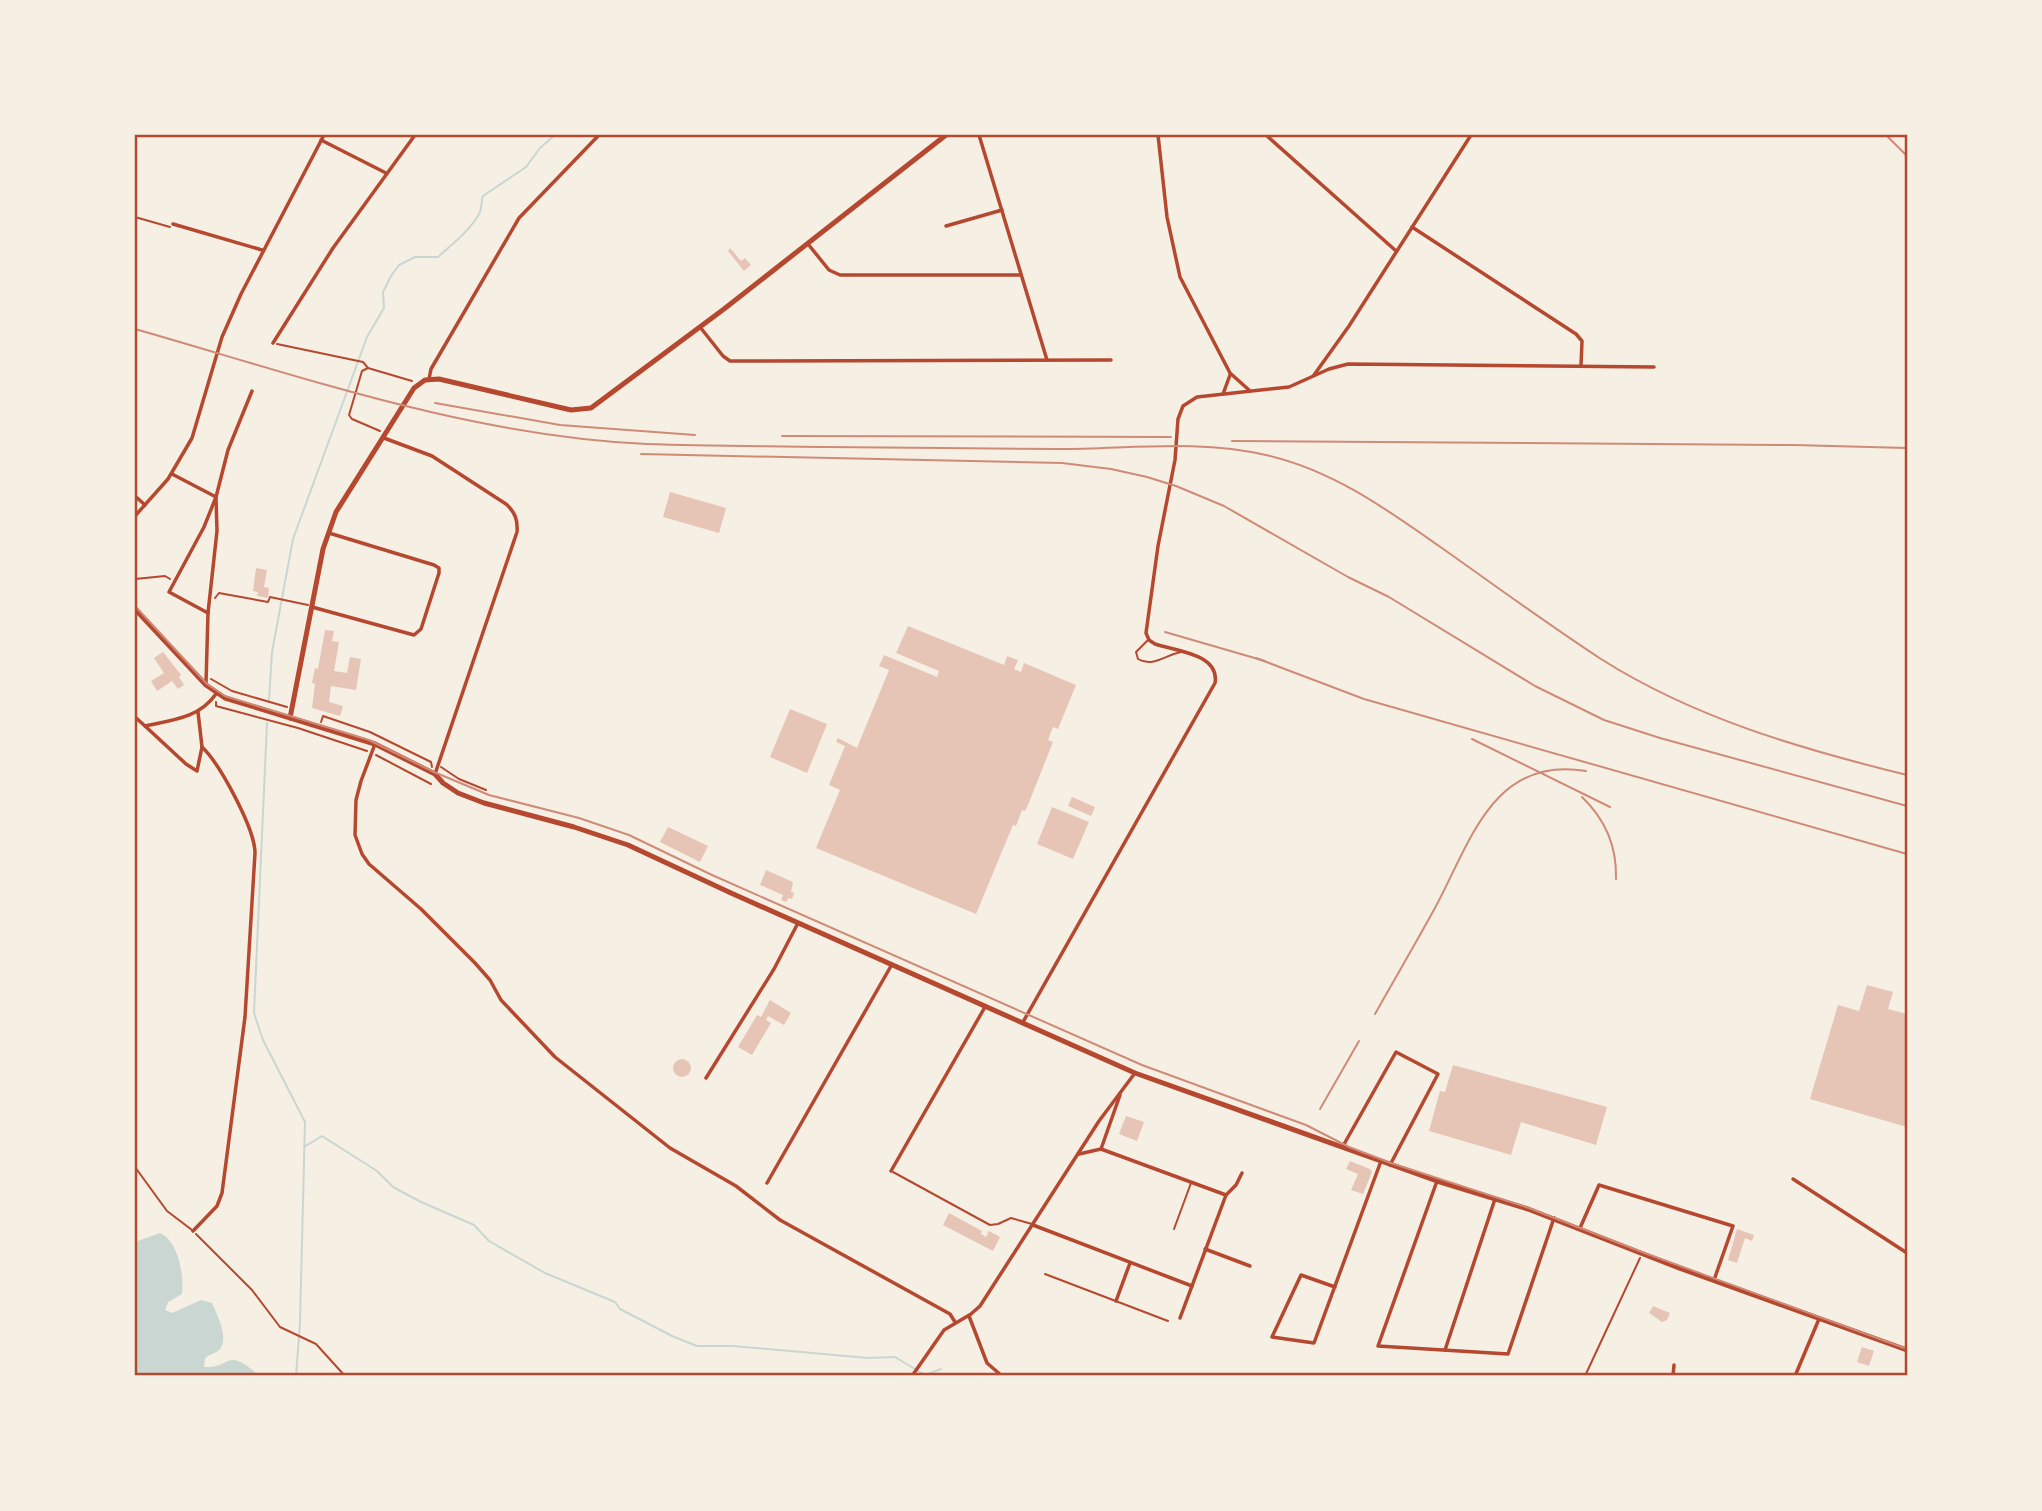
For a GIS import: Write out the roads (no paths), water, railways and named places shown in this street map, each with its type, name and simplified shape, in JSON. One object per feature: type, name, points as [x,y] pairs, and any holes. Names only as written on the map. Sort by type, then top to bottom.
[{"type":"main road","points":[[290,718],[327,533],[335,512],[409,393],[419,383],[429,379],[450,381],[571,411],[585,410],[602,401],[700,327],[946,135]]},
{"type":"main road","points":[[135,609],[216,694],[375,744],[435,774],[452,790],[475,800],[628,845],[1135,1073],[1390,1165],[1554,1218],[1642,1254],[1907,1350]]},
{"type":"street","points":[[273,343],[301,295],[415,135]]},
{"type":"street","points":[[429,379],[430,369],[519,218],[599,135]]},
{"type":"street","points":[[979,135],[1048,360]]},
{"type":"street","points":[[1158,135],[1167,218],[1180,277],[1230,373],[1251,391]]},
{"type":"street","points":[[1266,135],[1395,250]]},
{"type":"street","points":[[1310,379],[1324,363],[1471,135]]},
{"type":"street","points":[[135,516],[172,474],[194,433],[222,337],[262,250],[323,137],[386,173]]},
{"type":"street","points":[[946,226],[1002,210]]},
{"type":"street","points":[[173,224],[262,250]]},
{"type":"street","points":[[1412,227],[1576,334],[1582,341],[1581,365]]},
{"type":"street","points":[[808,244],[828,270],[837,275],[1021,275]]},
{"type":"street","points":[[700,327],[729,360],[1111,360]]},
{"type":"street","points":[[1023,1022],[1214,687],[1216,676],[1209,663],[1155,644],[1149,640],[1146,627],[1176,453],[1179,415],[1187,402],[1198,397],[1285,388],[1334,367],[1349,364],[1654,367]]},
{"type":"street","points":[[1222,394],[1230,373]]},
{"type":"street","points":[[208,613],[169,592],[204,527],[216,497],[228,450],[252,391]]},
{"type":"street","points":[[383,435],[446,464],[506,504],[513,511],[517,522],[517,532],[435,774]]},
{"type":"street","points":[[172,474],[216,497]]},
{"type":"street","points":[[135,496],[145,505]]},
{"type":"street","points":[[206,685],[208,613],[217,531],[216,497]]},
{"type":"street","points":[[312,607],[415,635],[421,629],[440,573],[435,565],[327,533]]},
{"type":"street","points":[[145,726],[198,712],[216,694]]},
{"type":"street","points":[[135,717],[197,771],[202,747],[198,712]]},
{"type":"street","points":[[375,744],[356,800],[355,835],[362,854],[369,864],[421,909],[475,963],[490,980],[501,1000],[555,1057],[670,1148],[736,1186],[780,1220],[950,1314],[955,1322]]},
{"type":"street","points":[[193,1231],[215,1209],[222,1193],[245,1017],[255,853],[250,831],[221,771],[202,747]]},
{"type":"street","points":[[706,1078],[774,969],[798,923]]},
{"type":"street","points":[[767,1183],[892,964]]},
{"type":"street","points":[[891,1171],[985,1005]]},
{"type":"street","points":[[1343,1146],[1396,1052],[1438,1074],[1390,1165]]},
{"type":"street","points":[[912,1376],[938,1337],[980,1306],[1113,1101],[1135,1073]]},
{"type":"street","points":[[1101,1149],[1121,1093]]},
{"type":"street","points":[[1078,1154],[1101,1149],[1226,1195]]},
{"type":"street","points":[[1335,1287],[1301,1275],[1272,1336],[1314,1343],[1335,1287],[1381,1161]]},
{"type":"street","points":[[1180,1318],[1226,1195],[1242,1174]]},
{"type":"street","points":[[1793,1179],[1907,1253]]},
{"type":"street","points":[[1437,1181],[1378,1346],[1508,1354],[1554,1218]]},
{"type":"street","points":[[1580,1228],[1599,1185],[1733,1226],[1714,1280]]},
{"type":"street","points":[[1445,1350],[1495,1198]]},
{"type":"street","points":[[1033,1224],[1192,1286]]},
{"type":"street","points":[[1205,1250],[1250,1266]]},
{"type":"street","points":[[1116,1301],[1130,1264]]},
{"type":"street","points":[[969,1316],[987,1363],[1002,1376]]},
{"type":"street","points":[[1795,1376],[1819,1319]]},
{"type":"street","points":[[1673,1376],[1674,1365]]},
{"type":"lane","points":[[1149,640],[1136,651],[1142,662],[1151,663],[1181,652]]},
{"type":"lane","points":[[135,1167],[167,1211],[193,1231]]},
{"type":"lane","points":[[891,1171],[990,1225],[1011,1218],[1033,1224]]},
{"type":"lane","points":[[1174,1229],[1191,1182]]},
{"type":"lane","points":[[1045,1274],[1168,1321]]},
{"type":"waterway","points":[[269,700],[272,652],[293,539],[367,337],[384,308],[383,292],[391,276],[399,265],[415,257],[438,257],[472,225],[480,212],[483,196],[526,167],[540,148],[555,135]]},
{"type":"waterway","points":[[267,723],[254,1013],[263,1040],[305,1122],[300,1323],[296,1376]]},
{"type":"waterway","points":[[304,1147],[322,1136],[377,1171],[393,1187],[474,1225],[489,1241],[545,1273],[615,1302],[620,1309],[697,1346],[733,1346],[868,1358],[895,1357],[925,1375],[941,1369]]},
{"type":"tram line","points":[[135,606],[207,684],[225,696],[369,740],[489,795],[579,818],[629,835],[712,875],[1142,1065],[1306,1125],[1349,1147],[1391,1163],[1529,1208],[1907,1349]]},
{"type":"railway","points":[[1886,135],[1907,156]]},
{"type":"railway","points":[[135,329],[388,402],[452,417],[581,439],[647,444],[825,447],[1060,449],[1189,446],[1266,455],[1313,470],[1357,492],[1601,659],[1673,698],[1711,715],[1788,742],[1907,775]]},
{"type":"railway","points":[[435,403],[560,425],[695,435]]},
{"type":"railway","points":[[782,436],[1171,437]]},
{"type":"railway","points":[[1232,441],[1907,448]]},
{"type":"railway","points":[[641,454],[1062,463],[1147,477],[1224,506],[1348,577],[1389,597],[1535,686],[1604,720],[1907,806]]},
{"type":"railway","points":[[1165,632],[1265,661]]},
{"type":"railway","points":[[1256,658],[1364,699],[1907,854]]},
{"type":"railway","points":[[1472,739],[1610,807]]},
{"type":"railway","points":[[1375,1014],[1436,906],[1474,831],[1489,809],[1507,790],[1528,776],[1554,770],[1586,771]]},
{"type":"railway","points":[[1582,797],[1608,834],[1616,867],[1616,879]]},
{"type":"railway","points":[[1320,1109],[1359,1041]]}]
